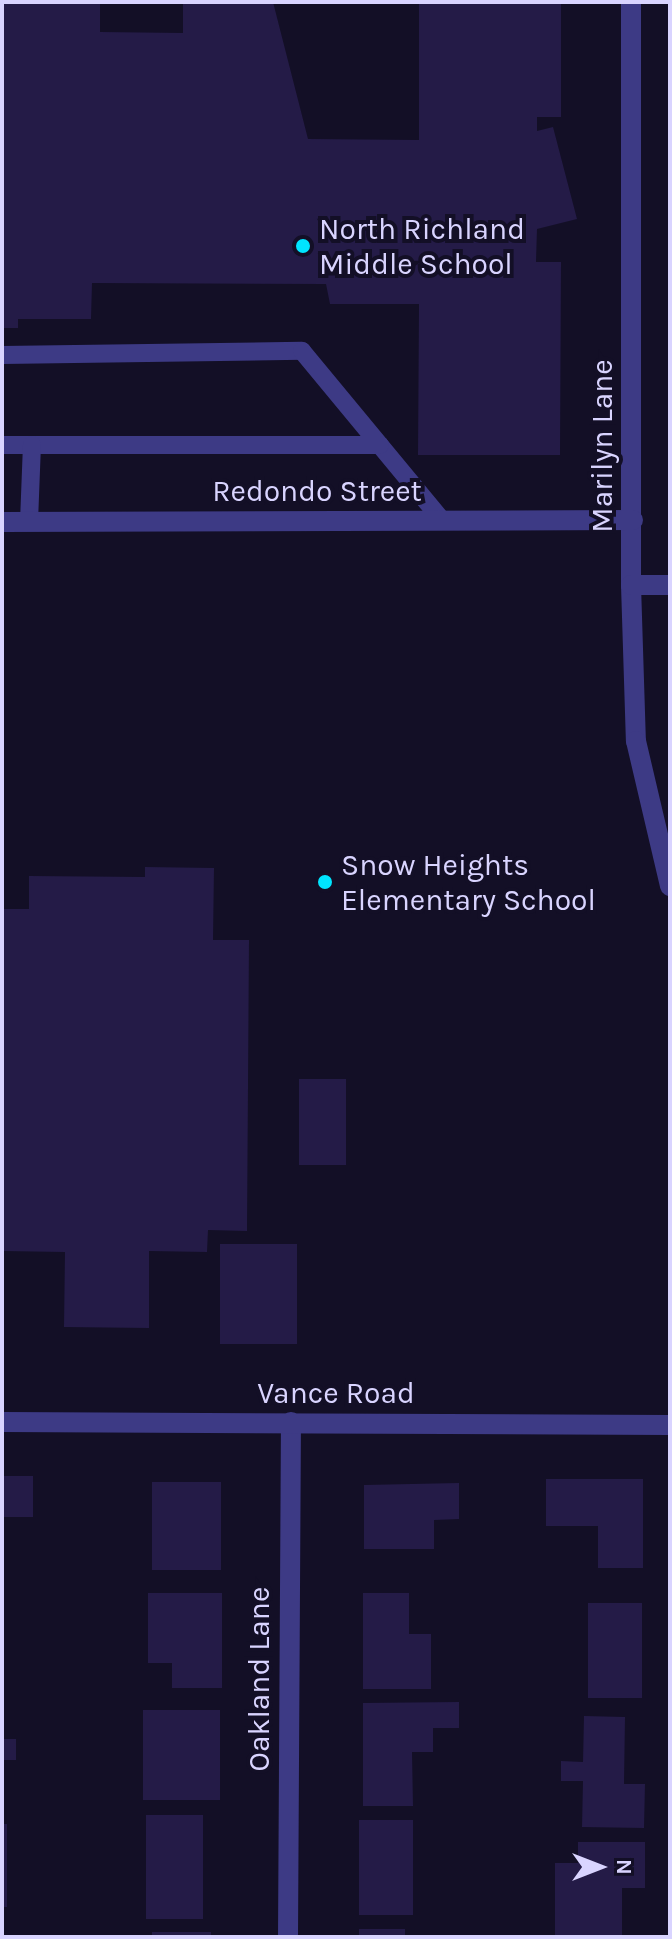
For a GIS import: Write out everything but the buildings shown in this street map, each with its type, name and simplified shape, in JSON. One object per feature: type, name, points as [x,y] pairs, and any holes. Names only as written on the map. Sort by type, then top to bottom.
[{"type":"street","name":"Marilyn Lane","points":[[631,2],[631,585],[636,741],[670,886]]},
{"type":"street","name":"Redondo Street","points":[[2,522],[633,520]]},
{"type":"street","points":[[631,585],[670,585]]},
{"type":"street","name":"Vance Road","points":[[2,1422],[670,1425]]},
{"type":"street","name":"Oakland Lane","points":[[288,1937],[291,1422]]},
{"type":"lane","points":[[2,355],[302,351],[442,520]]},
{"type":"lane","points":[[2,445],[380,445]]},
{"type":"lane","points":[[29,522],[32,445]]},
{"type":"place","name":"North Richland Middle School","points":[[303,246]]},
{"type":"place","name":"Snow Heights Elementary School","points":[[325,882]]}]
